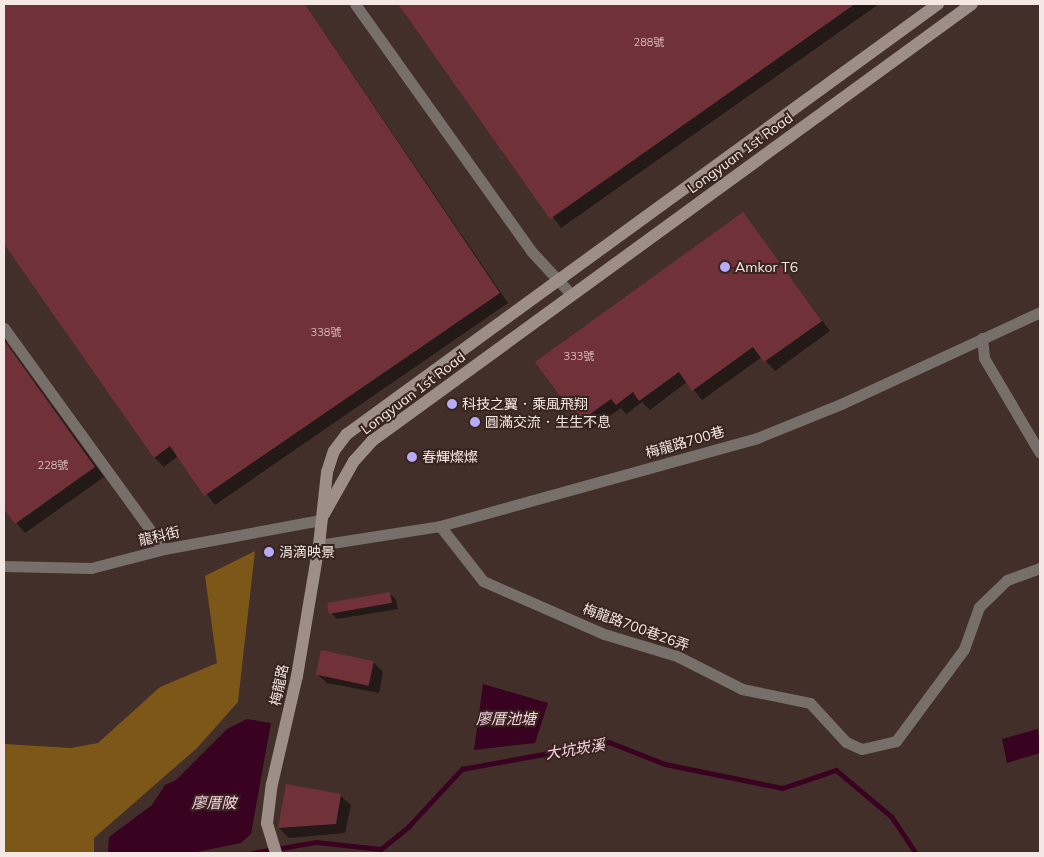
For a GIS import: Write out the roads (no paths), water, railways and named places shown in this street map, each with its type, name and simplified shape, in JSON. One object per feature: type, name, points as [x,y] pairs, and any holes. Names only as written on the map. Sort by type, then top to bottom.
[{"type":"street","points":[[355,4],[531,251],[559,278],[571,294]]},
{"type":"street","name":"Longyuan 1st Road","points":[[320,520],[327,472],[334,451],[347,434],[938,4]]},
{"type":"street","name":"Longyuan 1st Road","points":[[320,520],[354,461],[372,441],[966,5]]},
{"type":"street","name":"梅龍路700巷","points":[[319,545],[440,526],[757,438],[841,404],[1040,312]]},
{"type":"street","points":[[4,328],[164,549]]},
{"type":"street","points":[[982,338],[984,358],[1040,452]]},
{"type":"street","name":"梅龍路","points":[[274,849],[267,823],[272,784],[297,676],[319,545],[320,520]]},
{"type":"street","name":"龍科街","points":[[4,566],[91,568],[164,549],[320,520]]},
{"type":"street","name":"梅龍路700巷26弄","points":[[440,526],[483,581],[604,634],[677,656],[742,689],[810,703],[846,742],[862,749],[896,741],[964,649],[979,607],[1007,580],[1040,568]]},
{"type":"water","name":"廖厝池塘","points":[[483,684],[548,703],[535,743],[474,750]]},
{"type":"water","name":"廖厝陂","points":[[247,719],[271,723],[251,834],[241,843],[192,853],[108,853],[109,837],[152,805],[165,785],[176,780],[227,729]]},
{"type":"water","points":[[1038,729],[1040,753],[1007,763],[1002,739]]},
{"type":"waterway","name":"大坑崁溪","points":[[253,853],[316,842],[381,849],[409,826],[462,769],[609,742],[665,764],[783,788],[836,770],[892,817],[916,853]]},
{"type":"place","name":"Amkor T6","points":[[725,267]]},
{"type":"place","name":"科技之翼．乘風飛翔","points":[[452,404]]},
{"type":"place","name":"圓滿交流．生生不息","points":[[475,422]]},
{"type":"place","name":"春輝燦燦","points":[[412,457]]},
{"type":"place","name":"涓滴映景","points":[[269,552]]}]
